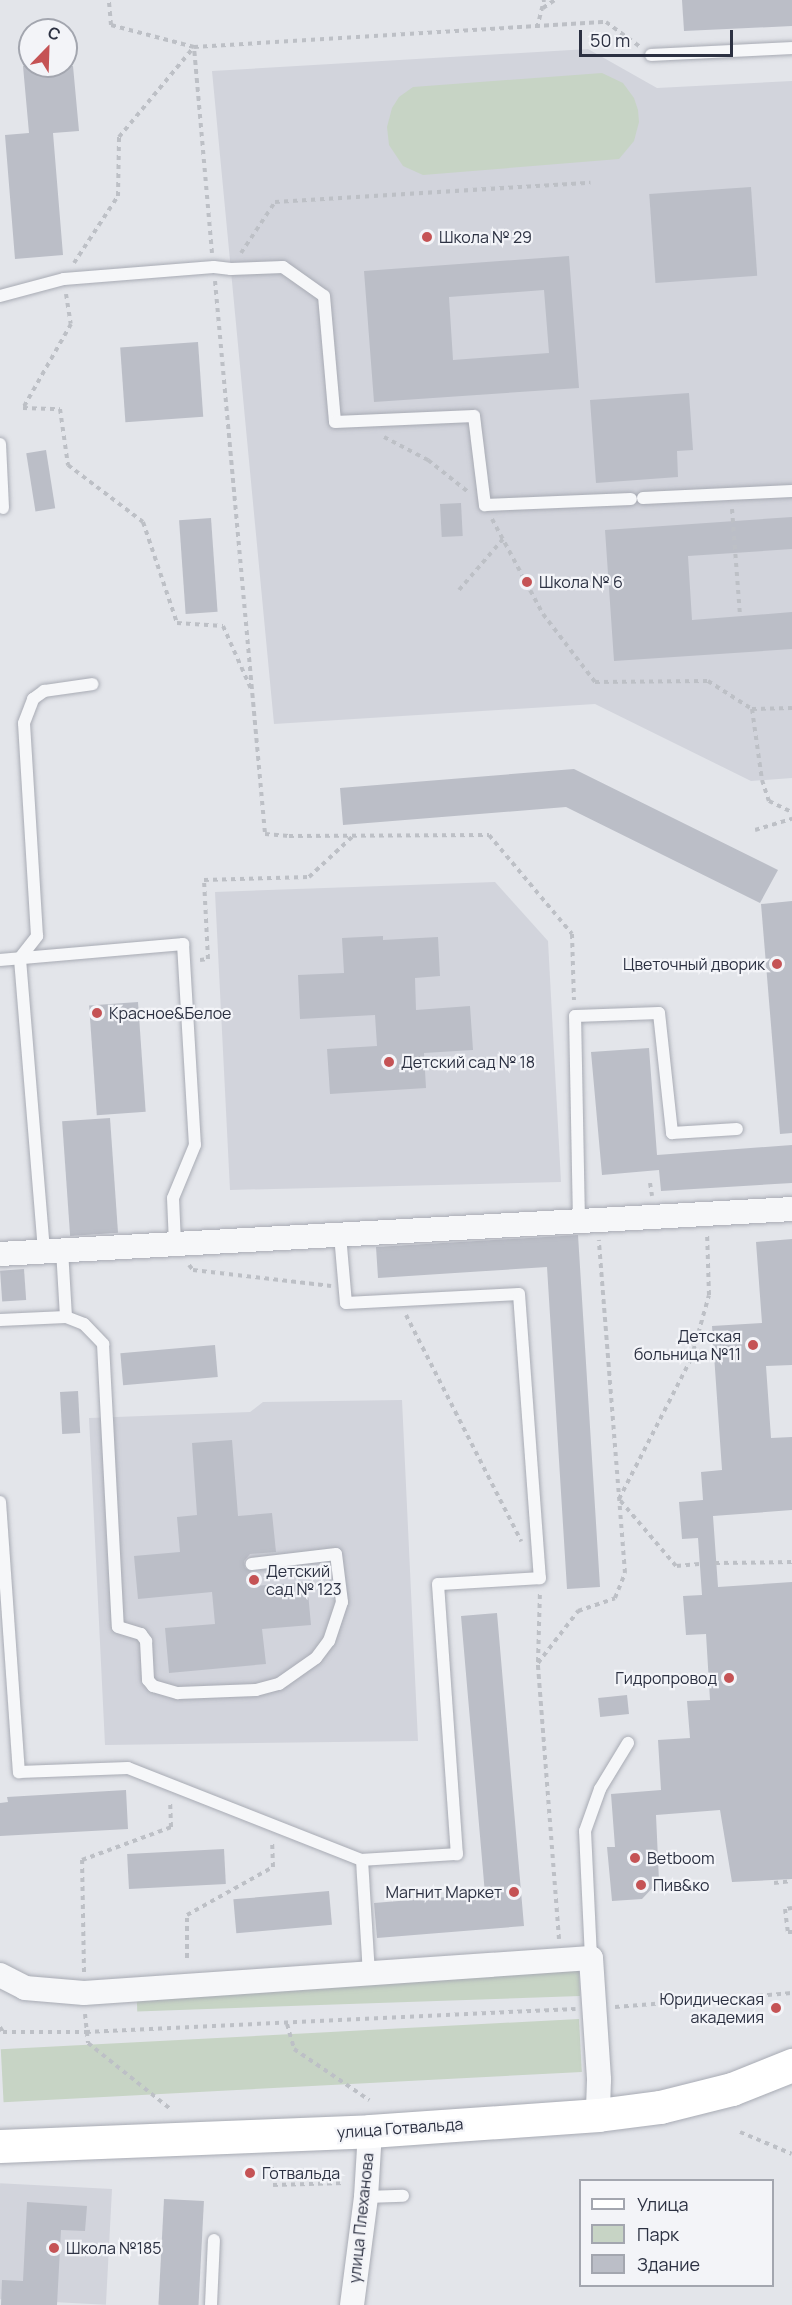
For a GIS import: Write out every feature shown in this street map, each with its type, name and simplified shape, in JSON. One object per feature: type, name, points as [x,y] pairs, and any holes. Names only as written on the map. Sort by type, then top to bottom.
[{"type":"main road","name":"улица Готвальда","points":[[0,2146],[369,2115],[598,2115],[660,2107],[722,2091],[792,2065]]},
{"type":"street","points":[[0,1254],[792,1209]]},
{"type":"street","points":[[0,1975],[25,1988],[84,1993],[591,1958],[598,2115]]},
{"type":"street","name":"улица Плеханова","points":[[352,2305],[367,2190],[369,2115]]},
{"type":"lane","points":[[651,55],[792,48]]},
{"type":"lane","points":[[0,296],[63,279],[214,267],[231,269],[283,267],[324,296],[335,422],[474,416],[484,505],[792,491]]},
{"type":"lane","points":[[0,444],[3,508]]},
{"type":"lane","points":[[66,1317],[53,1251],[20,958],[37,936],[24,723],[33,699],[44,691],[93,684]]},
{"type":"lane","points":[[0,960],[183,944],[195,1145],[173,1198],[175,1244]]},
{"type":"lane","points":[[588,1221],[575,1016],[659,1013],[672,1133],[737,1129]]},
{"type":"lane","points":[[0,1502],[19,1772],[128,1768],[362,1860],[457,1854],[438,1584],[540,1578],[519,1294],[346,1303],[340,1235]]},
{"type":"lane","points":[[0,1320],[66,1317],[84,1324],[103,1344],[118,1627],[141,1634],[146,1641],[148,1680],[153,1686],[178,1693],[256,1690],[279,1683],[316,1658],[329,1641],[342,1602],[336,1554],[252,1564]]},
{"type":"lane","points":[[591,1958],[585,1831],[600,1789],[628,1743]]},
{"type":"lane","points":[[362,1860],[369,1974]]},
{"type":"lane","points":[[367,2190],[403,2196]]},
{"type":"lane","points":[[211,2305],[213,2240]]},
{"type":"path","points":[[109,0],[111,25],[194,47],[119,137],[118,196],[63,279],[70,324],[23,408],[60,410],[68,465],[143,522],[177,623],[223,626],[252,692]]},
{"type":"path","points":[[537,28],[544,0]]},
{"type":"path","points":[[542,9],[555,0]]},
{"type":"path","points":[[231,269],[275,202],[590,183]]},
{"type":"path","points":[[354,421],[428,460],[484,505],[543,614],[595,682],[708,681],[752,709],[792,708]]},
{"type":"path","points":[[731,494],[740,616]]},
{"type":"path","points":[[459,590],[503,539]]},
{"type":"path","points":[[752,709],[762,780],[769,801],[792,812]]},
{"type":"path","points":[[755,830],[792,819]]},
{"type":"path","points":[[184,960],[208,959],[204,880],[309,877],[352,836]]},
{"type":"path","points":[[619,1499],[691,1359],[709,1294],[706,1215]]},
{"type":"path","points":[[538,1663],[578,1611],[615,1598],[625,1574],[619,1499],[588,1221]]},
{"type":"path","points":[[175,1244],[193,1270],[345,1287]]},
{"type":"path","points":[[399,1300],[540,1578],[538,1663],[559,1940],[547,1940]]},
{"type":"path","points":[[619,1499],[676,1566],[699,1564]]},
{"type":"path","points":[[715,1563],[792,1562]]},
{"type":"path","points":[[84,1973],[82,1860],[171,1827],[170,1785]]},
{"type":"path","points":[[187,1958],[188,1915],[273,1868],[272,1825]]},
{"type":"path","points":[[774,1883],[792,1881]]},
{"type":"path","points":[[792,1908],[785,1909],[788,1932],[792,1932]]},
{"type":"path","points":[[0,2027],[3,2032],[86,2032],[287,2024],[594,2008],[792,1993]]},
{"type":"path","points":[[85,2010],[87,2043],[169,2108]]},
{"type":"path","points":[[287,2024],[294,2049],[369,2115]]},
{"type":"path","points":[[740,2132],[792,2154]]},
{"type":"path","points":[[272,2167],[273,2185],[367,2190]]},
{"type":"shaded area","points":[[588,49],[657,88],[792,81],[792,778],[751,781],[595,704],[274,724],[212,71]]},
{"type":"shaded area","name":"Детский сад № 18","points":[[495,882],[548,941],[561,1182],[230,1190],[215,892]]},
{"type":"shaded area","name":"Детский сад № 123","points":[[402,1400],[418,1741],[105,1745],[89,1418],[250,1412],[263,1402]]},
{"type":"shaded area","name":"Школа №185","points":[[0,2183],[112,2189],[106,2305],[0,2299]]},
{"type":"green space","points":[[602,73],[623,83],[634,98],[638,110],[639,122],[634,141],[619,159],[423,175],[403,166],[389,145],[387,127],[392,108],[399,97],[413,87]]},
{"type":"green space","points":[[579,1968],[580,1996],[137,2011],[136,1983]]},
{"type":"green space","points":[[579,2019],[582,2072],[4,2102],[1,2049]]},
{"type":"building","points":[[682,0],[792,0],[792,26],[684,31]]},
{"type":"building","points":[[24,78],[74,78],[79,131],[53,133],[63,255],[15,259],[5,135],[29,133]]},
{"type":"building","points":[[751,187],[757,276],[655,283],[649,194]]},
{"type":"building","points":[[569,256],[579,388],[374,402],[364,271]],"holes":[[[544,290],[549,353],[453,360],[449,297]]]},
{"type":"building","points":[[198,342],[203,417],[125,422],[120,347]]},
{"type":"building","points":[[689,393],[693,450],[677,451],[678,477],[596,483],[590,400]]},
{"type":"building","points":[[46,450],[55,508],[35,511],[26,453]]},
{"type":"building","points":[[461,503],[463,536],[442,537],[440,504]]},
{"type":"building","points":[[792,517],[792,549],[688,556],[692,620],[792,612],[792,649],[614,661],[605,530]]},
{"type":"building","points":[[211,518],[218,612],[186,614],[179,520]]},
{"type":"building","points":[[574,769],[778,870],[760,903],[566,807],[343,825],[340,788]]},
{"type":"building","points":[[792,901],[792,1133],[780,1134],[761,904]]},
{"type":"building","points":[[383,936],[383,940],[438,937],[440,976],[415,978],[416,1010],[470,1006],[473,1050],[424,1053],[426,1088],[330,1094],[327,1049],[377,1046],[375,1015],[300,1019],[298,975],[344,973],[342,938]]},
{"type":"building","points":[[138,1002],[146,1112],[97,1115],[89,1005]]},
{"type":"building","points":[[649,1048],[657,1155],[792,1145],[792,1183],[661,1191],[659,1170],[602,1175],[591,1052]]},
{"type":"building","points":[[110,1118],[118,1233],[70,1236],[62,1121]]},
{"type":"building","points":[[578,1235],[600,1587],[567,1589],[547,1267],[378,1278],[376,1247]]},
{"type":"building","points":[[792,1239],[792,1365],[766,1366],[771,1438],[792,1437],[792,1510],[713,1516],[718,1587],[792,1582],[792,1879],[732,1882],[720,1810],[656,1815],[659,1881],[642,1899],[612,1901],[607,1847],[615,1847],[611,1794],[661,1790],[658,1740],[690,1738],[687,1701],[710,1700],[706,1634],[686,1635],[683,1596],[702,1595],[698,1538],[682,1539],[679,1502],[703,1500],[701,1472],[722,1470],[712,1326],[762,1323],[756,1242]]},
{"type":"building","points":[[24,1269],[26,1300],[2,1302],[0,1271]]},
{"type":"building","points":[[215,1345],[218,1377],[123,1385],[120,1353]]},
{"type":"building","points":[[78,1391],[80,1433],[62,1434],[60,1392]]},
{"type":"building","points":[[232,1440],[238,1516],[272,1513],[276,1552],[250,1554],[244,1561],[245,1568],[252,1572],[253,1586],[307,1582],[311,1625],[262,1629],[266,1664],[169,1673],[165,1628],[215,1624],[212,1592],[138,1599],[134,1556],[180,1552],[177,1517],[197,1515],[192,1443]]},
{"type":"building","points":[[497,1613],[524,1926],[377,1938],[374,1903],[485,1894],[461,1616]]},
{"type":"building","points":[[627,1695],[629,1714],[600,1717],[598,1698]]},
{"type":"building","points":[[126,1790],[128,1829],[0,1836],[0,1803],[8,1802],[7,1797]]},
{"type":"building","points":[[224,1849],[226,1884],[129,1889],[127,1854]]},
{"type":"building","points":[[329,1891],[332,1925],[236,1933],[233,1899]]},
{"type":"building","points":[[164,2199],[204,2201],[198,2305],[158,2305]]},
{"type":"building","points":[[27,2202],[87,2206],[85,2231],[61,2230],[57,2305],[1,2305],[2,2280],[23,2281]]},
{"type":"place","name":"Школа № 29","points":[[427,237]]},
{"type":"place","name":"Школа № 6","points":[[527,582]]},
{"type":"place","name":"Цветочный дворик","points":[[777,964]]},
{"type":"place","name":"Красное&Белое","points":[[97,1013]]},
{"type":"place","name":"Детский сад № 18","points":[[389,1062]]},
{"type":"place","name":"Детская больница №11","points":[[753,1345]]},
{"type":"place","name":"Детский сад № 123","points":[[254,1580]]},
{"type":"place","name":"Гидропровод","points":[[729,1678]]},
{"type":"place","name":"Betboom","points":[[635,1858]]},
{"type":"place","name":"Пив&ко","points":[[641,1885]]},
{"type":"place","name":"Магнит Маркет","points":[[514,1892]]},
{"type":"place","name":"Юридическая академия","points":[[776,2008]]},
{"type":"place","name":"Готвальда","points":[[250,2173]]},
{"type":"place","name":"Школа №185","points":[[54,2248]]}]
